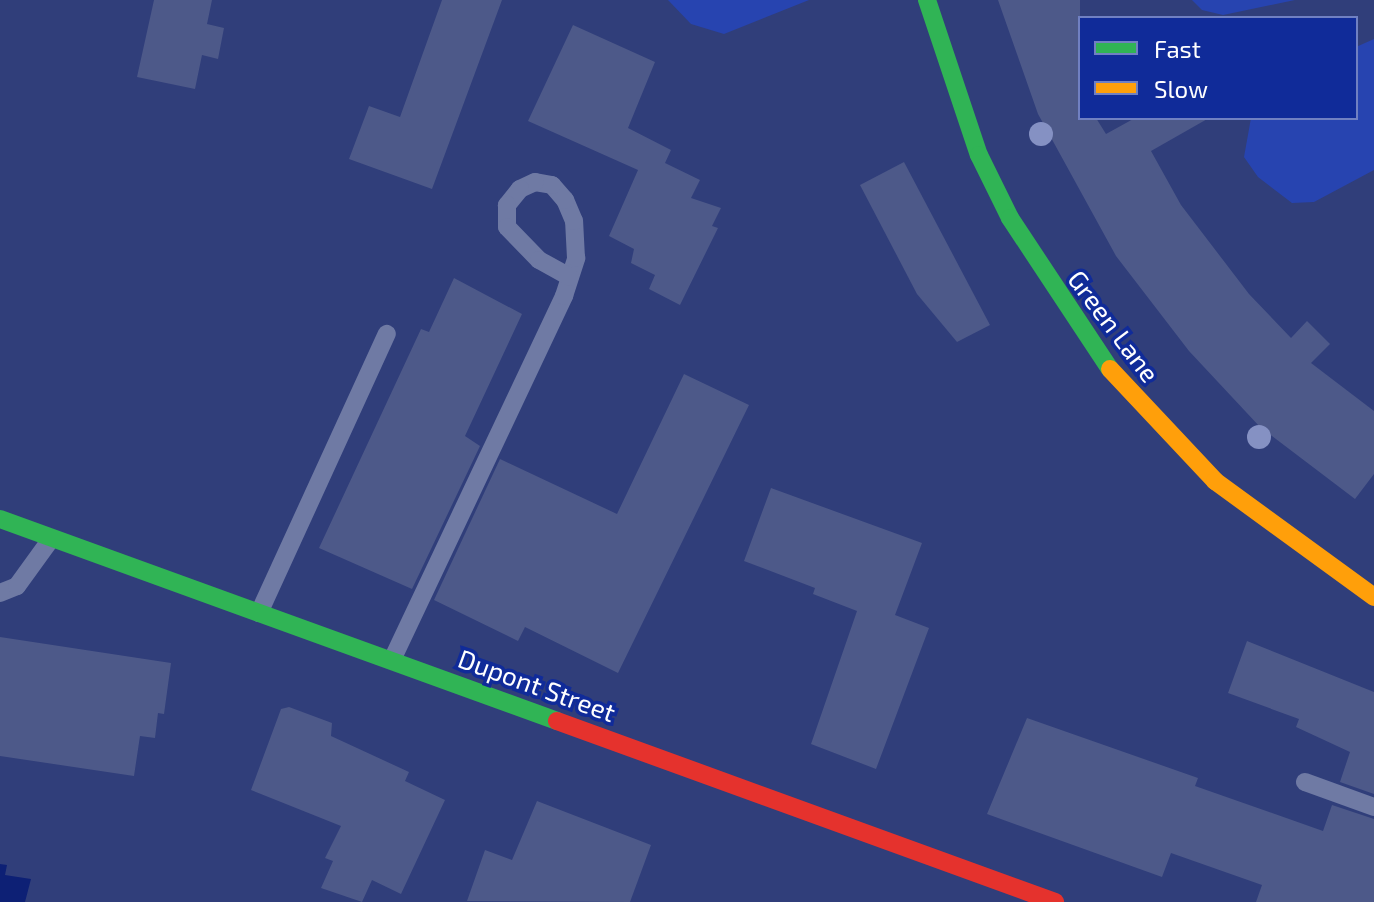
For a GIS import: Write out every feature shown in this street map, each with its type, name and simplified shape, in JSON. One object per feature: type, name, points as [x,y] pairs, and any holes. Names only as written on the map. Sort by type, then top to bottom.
[{"type":"street","name":"Green Lane","points":[[927,0],[979,155],[1010,218],[1084,336],[1125,388],[1215,481],[1270,526],[1374,597]]},
{"type":"street","name":"Dupont Street","points":[[0,519],[1055,902]]},
{"type":"lane","points":[[392,660],[570,277],[576,258],[574,221],[552,185],[535,182],[520,189],[507,205],[507,227],[539,260],[570,277]]},
{"type":"lane","points":[[259,613],[387,334]]},
{"type":"lane","points":[[0,593],[17,586],[52,538]]},
{"type":"lane","points":[[1305,782],[1374,807]]},
{"type":"shaded area","points":[[668,0],[809,0],[724,34],[691,24]]},
{"type":"shaded area","points":[[1192,0],[1295,0],[1223,15],[1202,10]]},
{"type":"shaded area","points":[[1374,39],[1374,170],[1314,202],[1292,203],[1258,177],[1244,157],[1251,120],[1358,120],[1358,46]]},
{"type":"shaded area","points":[[0,864],[7,865],[5,875],[31,879],[25,902],[0,902]]},
{"type":"building","points":[[154,0],[212,0],[207,24],[224,28],[218,59],[202,55],[195,89],[137,77]]},
{"type":"building","points":[[442,0],[502,0],[432,189],[349,159],[369,106],[400,117]]},
{"type":"building","points":[[998,0],[1080,0],[1078,120],[1097,120],[1106,134],[1131,120],[1205,120],[1151,151],[1181,205],[1249,294],[1291,338],[1307,321],[1330,344],[1311,363],[1374,411],[1374,474],[1355,499],[1260,427],[1189,351],[1116,256],[1038,114]]},
{"type":"building","points":[[573,25],[655,62],[628,128],[671,150],[665,163],[700,180],[691,198],[721,208],[712,226],[718,228],[680,305],[649,289],[655,275],[631,263],[634,249],[609,236],[638,170],[528,121]]},
{"type":"building","points":[[904,162],[990,325],[957,342],[917,294],[860,185]]},
{"type":"building","points":[[454,278],[522,314],[465,436],[480,446],[412,589],[319,548],[421,329],[429,332]]},
{"type":"building","points":[[684,374],[749,405],[618,673],[525,627],[518,641],[434,600],[500,459],[617,514]]},
{"type":"building","points":[[771,488],[922,543],[895,615],[929,628],[876,769],[811,744],[857,611],[813,594],[815,588],[744,561]]},
{"type":"building","points":[[0,637],[171,663],[164,714],[158,713],[155,738],[140,736],[134,776],[0,756]]},
{"type":"building","points":[[1247,641],[1374,692],[1374,794],[1340,782],[1350,752],[1296,727],[1299,719],[1228,693]]},
{"type":"building","points":[[289,707],[332,723],[331,736],[409,772],[405,781],[445,800],[401,894],[372,880],[362,902],[321,888],[333,861],[325,858],[341,826],[251,790],[281,709]]},
{"type":"building","points":[[1027,718],[1198,778],[1195,786],[1323,831],[1332,805],[1374,819],[1374,902],[1256,902],[1262,885],[1171,853],[1162,877],[987,814]]},
{"type":"building","points":[[537,801],[651,845],[630,902],[467,901],[485,850],[512,860]]},
{"type":"traffic: fast","points":[[927,0],[979,155],[1010,218],[1110,369]]},
{"type":"traffic: fast","points":[[0,519],[557,721]]},
{"type":"traffic: slow","points":[[1110,369],[1215,481],[1374,597]]},
{"type":"traffic: jam","points":[[557,721],[1055,902]]}]
